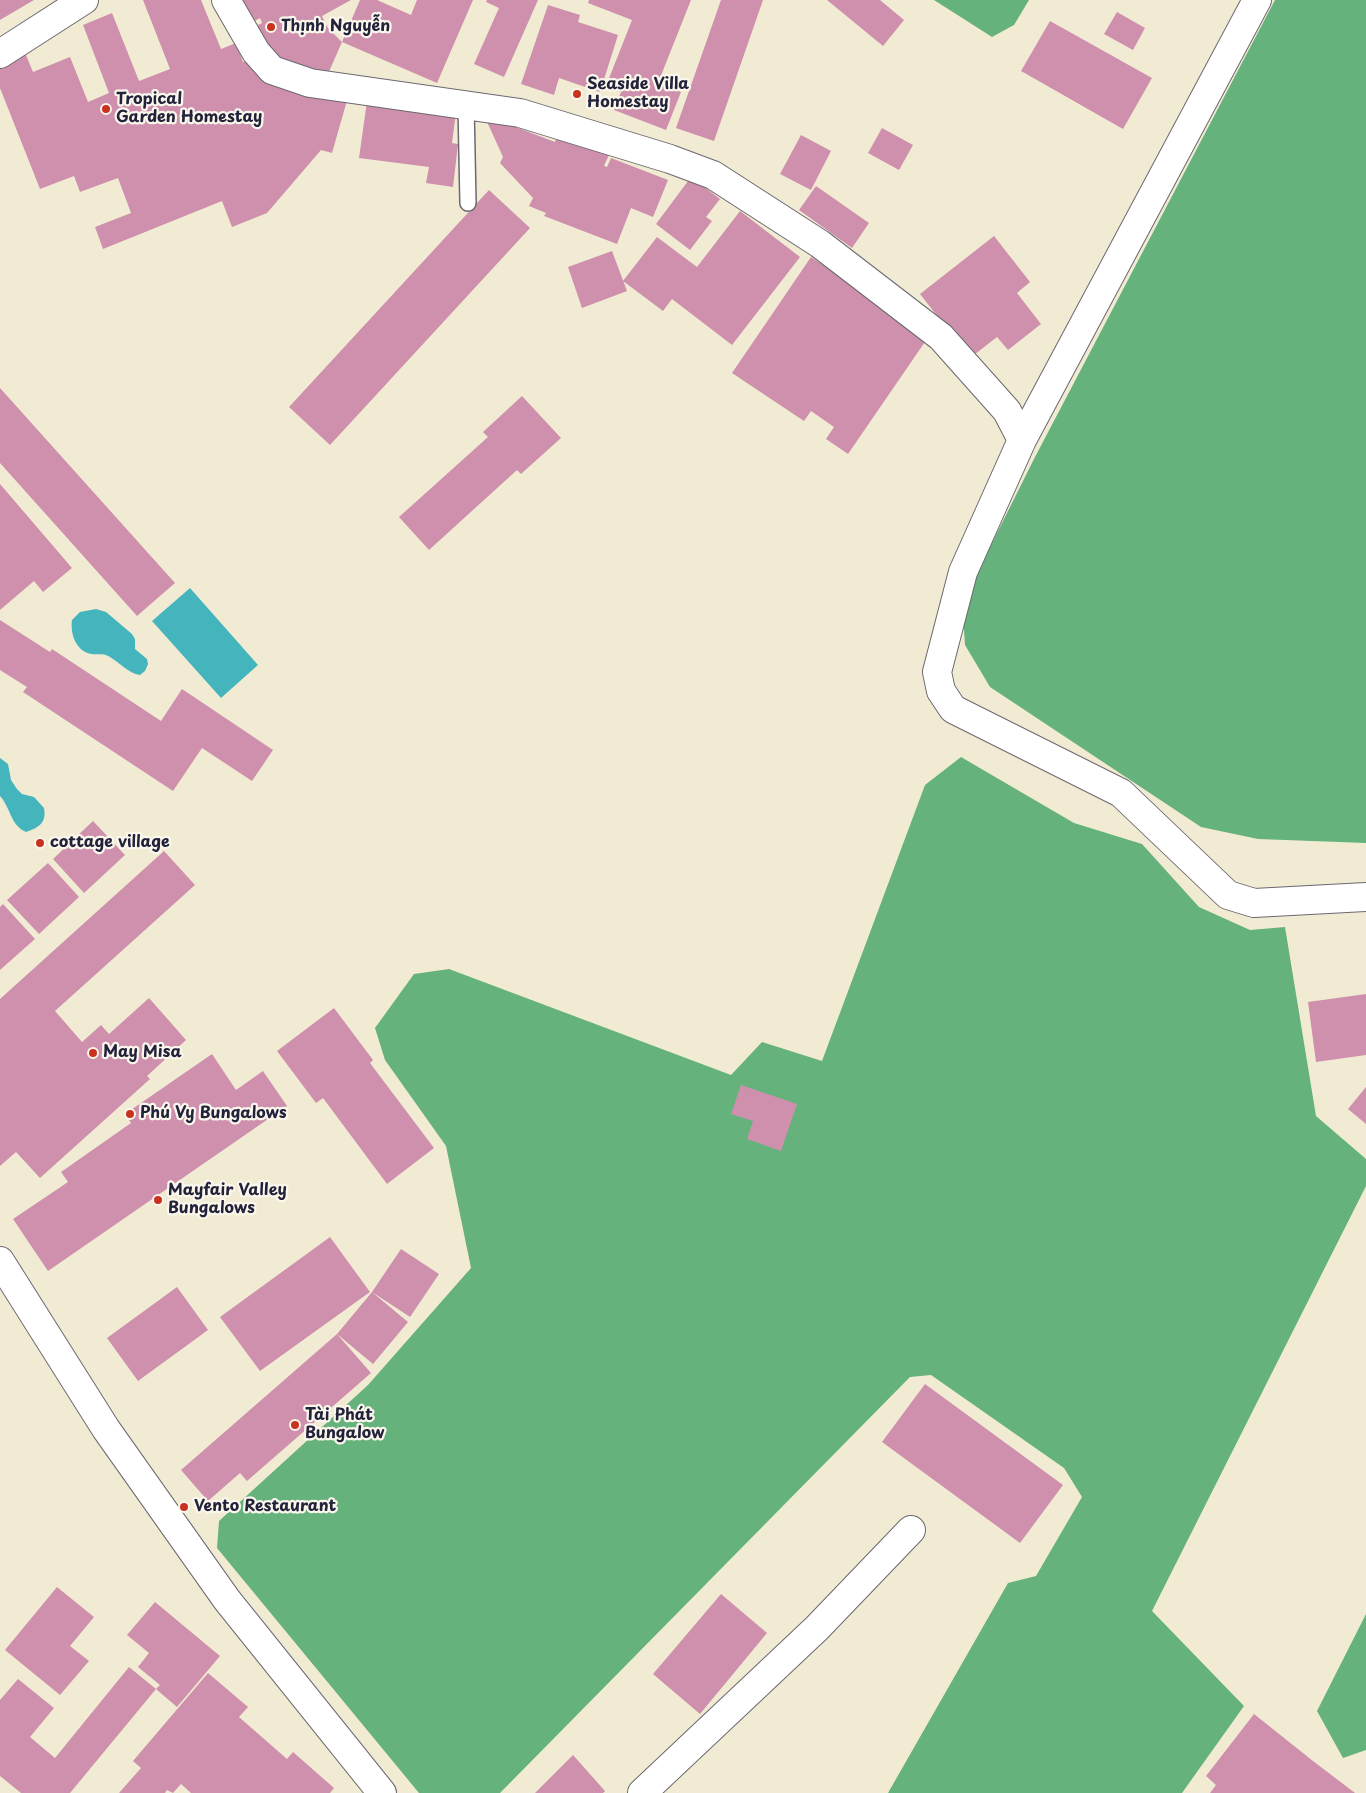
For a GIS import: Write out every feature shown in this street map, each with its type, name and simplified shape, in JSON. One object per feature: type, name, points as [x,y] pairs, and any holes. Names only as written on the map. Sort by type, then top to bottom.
[{"type":"street","points":[[0,54],[84,0]]},
{"type":"street","points":[[226,0],[256,52],[272,70],[310,83],[520,113],[670,159],[713,175],[820,244],[941,336],[1007,411],[1022,440]]},
{"type":"street","points":[[1257,0],[1022,440],[963,572],[937,672],[941,691],[953,709],[1121,793],[1228,895],[1254,903],[1366,897]]},
{"type":"street","points":[[0,1261],[106,1429],[227,1600],[382,1793]]},
{"type":"street","points":[[642,1793],[817,1628],[911,1530]]},
{"type":"lane","points":[[466,105],[468,203]]},
{"type":"green space","points":[[934,0],[1029,0],[1014,25],[992,37]]},
{"type":"green space","points":[[1275,0],[1366,0],[1366,843],[1258,839],[1201,827],[990,687],[965,645],[963,616],[972,583],[1035,457]]},
{"type":"green space","points":[[961,757],[1074,823],[1142,844],[1199,907],[1250,930],[1285,927],[1316,1116],[1366,1159],[1366,1186],[1152,1611],[1244,1706],[1182,1793],[888,1793],[1008,1583],[1036,1576],[1082,1497],[1064,1468],[931,1375],[910,1377],[500,1793],[419,1793],[217,1548],[219,1521],[368,1385],[471,1268],[446,1146],[385,1060],[375,1028],[414,974],[449,969],[731,1075],[762,1042],[822,1061],[925,785]]},
{"type":"green space","points":[[1366,1614],[1366,1750],[1343,1758],[1317,1711]]},
{"type":"water","points":[[190,588],[258,665],[221,698],[152,621]]},
{"type":"water","points":[[96,609],[106,612],[132,634],[135,639],[135,649],[147,659],[148,664],[145,671],[140,675],[128,670],[108,656],[91,654],[78,646],[73,636],[72,620],[80,612]]},
{"type":"water","points":[[0,758],[8,764],[11,780],[17,789],[22,794],[34,797],[44,808],[43,821],[34,829],[26,832],[21,829],[14,821],[0,796]]},
{"type":"building","points":[[0,0],[34,0],[0,20]]},
{"type":"building","points":[[143,0],[201,0],[221,49],[236,43],[243,62],[253,59],[348,97],[332,153],[321,150],[267,213],[232,227],[222,201],[103,249],[95,227],[131,213],[118,178],[80,192],[74,176],[40,189],[0,88],[0,65],[26,55],[33,72],[70,57],[88,102],[109,93],[83,25],[112,13],[139,81],[170,69]]},
{"type":"building","points":[[232,0],[351,0],[322,16],[328,28],[342,42],[328,74],[276,57],[248,30],[262,23],[260,18],[246,26]]},
{"type":"building","points":[[360,0],[377,0],[411,15],[417,0],[473,0],[437,83],[342,42]]},
{"type":"building","points":[[487,0],[538,0],[504,77],[474,64],[499,8],[486,2]]},
{"type":"building","points":[[589,0],[691,0],[658,83],[681,92],[666,130],[614,110],[621,92],[606,86],[632,20],[588,3]]},
{"type":"building","points":[[721,0],[763,0],[714,141],[676,128]]},
{"type":"building","points":[[827,0],[880,0],[904,20],[883,46]]},
{"type":"building","points":[[548,5],[580,15],[578,22],[618,35],[600,92],[559,78],[554,95],[521,84]]},
{"type":"building","points":[[1117,12],[1145,28],[1133,50],[1104,34]]},
{"type":"building","points":[[1050,21],[1152,78],[1123,129],[1021,71]]},
{"type":"building","points":[[367,101],[456,113],[452,143],[458,144],[453,187],[426,183],[429,167],[359,158]]},
{"type":"building","points":[[484,115],[555,142],[557,136],[613,146],[604,166],[607,167],[611,158],[668,180],[653,217],[631,208],[617,244],[544,216],[546,213],[529,206],[533,198],[500,163],[503,157]]},
{"type":"building","points":[[882,128],[913,145],[899,170],[868,153]]},
{"type":"building","points":[[801,135],[831,151],[811,190],[780,174]]},
{"type":"building","points":[[691,177],[720,199],[706,217],[712,221],[690,250],[656,224]]},
{"type":"building","points":[[816,186],[869,223],[852,248],[799,210]]},
{"type":"building","points":[[489,190],[530,228],[330,445],[289,407]]},
{"type":"building","points":[[740,211],[800,257],[732,345],[672,299],[663,311],[623,281],[657,237],[697,267]]},
{"type":"building","points":[[994,236],[1030,282],[1017,293],[1041,324],[1008,350],[997,337],[970,358],[920,294]]},
{"type":"building","points":[[612,251],[627,291],[582,308],[568,267]]},
{"type":"building","points":[[811,257],[929,336],[848,454],[826,439],[834,427],[811,411],[804,421],[732,373]]},
{"type":"building","points":[[0,388],[175,583],[137,616],[0,463]]},
{"type":"building","points":[[522,396],[561,438],[521,474],[517,470],[429,550],[399,517],[488,437],[483,432]]},
{"type":"building","points":[[0,484],[72,568],[43,592],[34,581],[0,610]]},
{"type":"building","points":[[0,620],[50,652],[52,649],[161,721],[182,689],[273,750],[252,781],[202,748],[173,791],[23,692],[27,687],[0,670]]},
{"type":"building","points":[[93,821],[125,855],[84,893],[53,859]]},
{"type":"building","points":[[164,851],[195,885],[55,1011],[82,1042],[101,1025],[109,1034],[149,998],[186,1040],[147,1076],[150,1079],[40,1178],[16,1152],[0,1166],[0,999]]},
{"type":"building","points":[[48,863],[79,897],[39,934],[7,900]]},
{"type":"building","points":[[3,904],[35,939],[0,970],[0,907]]},
{"type":"building","points":[[1366,994],[1366,1055],[1316,1062],[1308,1002]]},
{"type":"building","points":[[334,1008],[373,1060],[370,1063],[434,1148],[387,1184],[323,1098],[316,1103],[277,1051]]},
{"type":"building","points":[[212,1054],[236,1090],[263,1071],[287,1106],[48,1271],[13,1219],[68,1182],[61,1172],[131,1123],[125,1114]]},
{"type":"building","points":[[741,1085],[797,1104],[781,1151],[747,1139],[753,1121],[731,1114]]},
{"type":"building","points":[[1366,1087],[1366,1124],[1348,1109]]},
{"type":"building","points":[[330,1237],[370,1292],[260,1371],[220,1317]]},
{"type":"building","points":[[401,1249],[439,1274],[410,1317],[372,1292]]},
{"type":"building","points":[[177,1287],[208,1330],[138,1381],[107,1338]]},
{"type":"building","points":[[372,1292],[408,1322],[373,1364],[337,1334]]},
{"type":"building","points":[[337,1334],[371,1373],[247,1481],[240,1473],[208,1501],[181,1470]]},
{"type":"building","points":[[925,1384],[1063,1485],[1020,1543],[882,1442]]},
{"type":"building","points":[[57,1587],[94,1617],[70,1646],[89,1661],[60,1695],[5,1650]]},
{"type":"building","points":[[721,1594],[767,1633],[700,1714],[653,1674]]},
{"type":"building","points":[[155,1602],[220,1656],[177,1707],[156,1689],[160,1685],[138,1667],[149,1653],[127,1635]]},
{"type":"building","points":[[129,1667],[156,1689],[70,1793],[21,1793],[0,1776],[0,1700],[18,1679],[54,1708],[30,1737],[55,1758]]},
{"type":"building","points":[[208,1673],[248,1707],[239,1717],[287,1759],[293,1752],[334,1788],[330,1793],[191,1793],[181,1784],[173,1793],[167,1790],[165,1793],[119,1793],[141,1768],[133,1761]]},
{"type":"building","points":[[1254,1714],[1355,1793],[1210,1793],[1216,1785],[1206,1776]]},
{"type":"building","points":[[573,1755],[605,1791],[603,1793],[535,1793]]},
{"type":"place","name":"Thịnh Nguyễn","points":[[271,27]]},
{"type":"place","name":"Seaside Villa Homestay","points":[[577,94]]},
{"type":"place","name":"Tropical Garden Homestay","points":[[106,109]]},
{"type":"place","name":"cottage village","points":[[40,843]]},
{"type":"place","name":"May Misa","points":[[93,1053]]},
{"type":"place","name":"Phú Vy Bungalows","points":[[130,1114]]},
{"type":"place","name":"Mayfair Valley Bungalows","points":[[158,1200]]},
{"type":"place","name":"Tài Phát Bungalow","points":[[295,1425]]},
{"type":"place","name":"Vento Restaurant","points":[[184,1507]]}]
